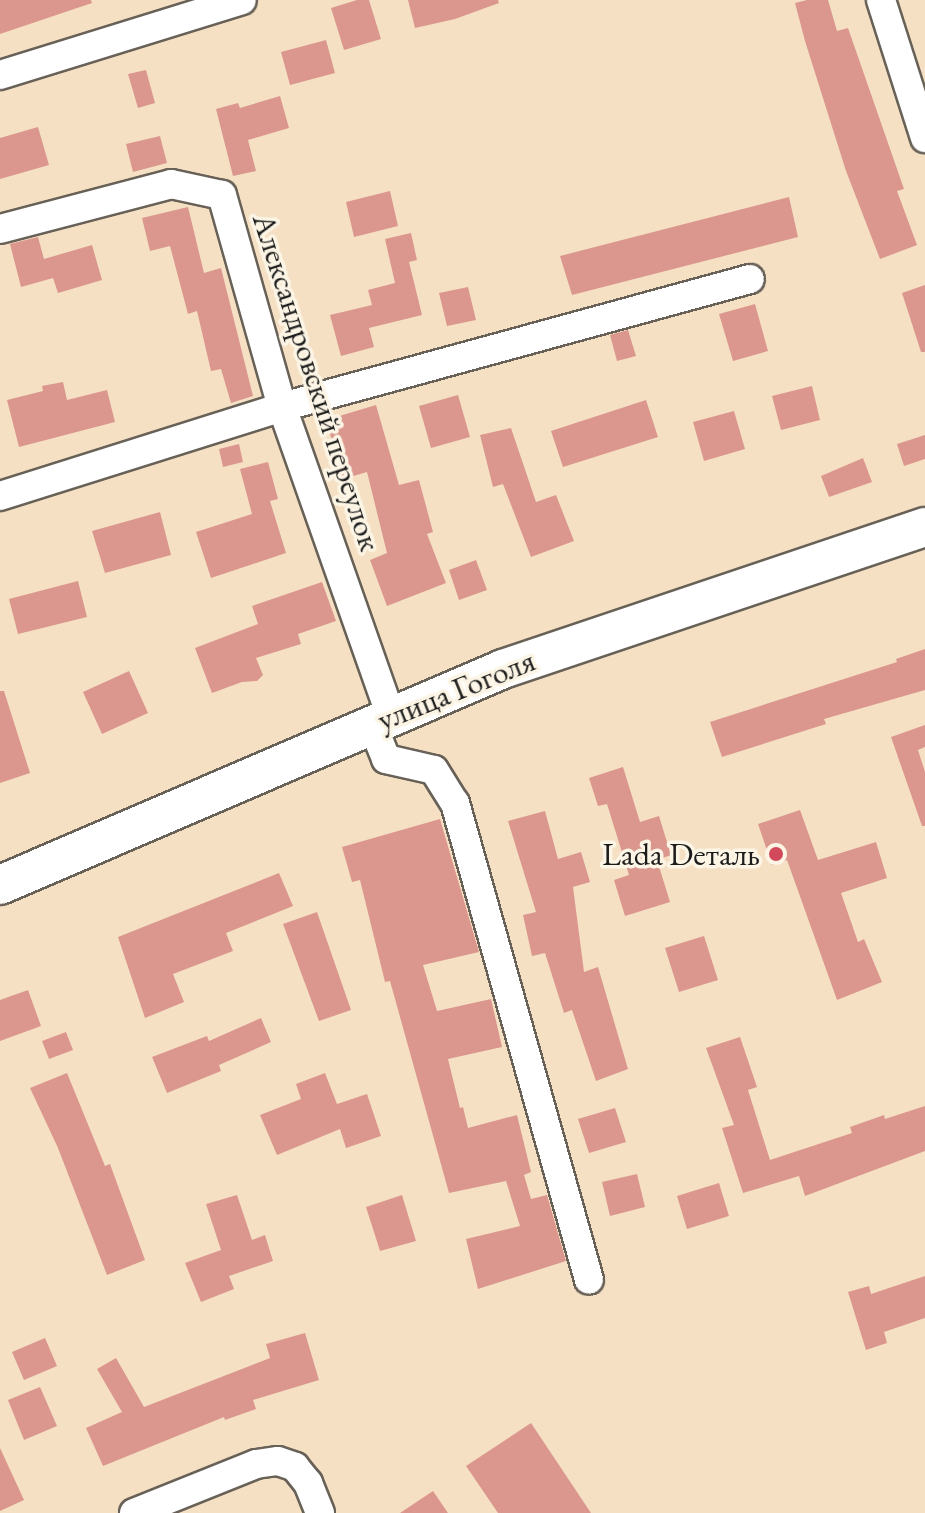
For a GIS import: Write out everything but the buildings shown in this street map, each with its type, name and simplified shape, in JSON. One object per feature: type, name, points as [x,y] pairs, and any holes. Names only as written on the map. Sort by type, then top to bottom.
[{"type":"main road","name":"улица Гоголя","points":[[0,885],[518,664],[925,527]]},
{"type":"street","points":[[0,75],[242,0]]},
{"type":"street","points":[[881,0],[925,138]]},
{"type":"street","name":"Александровский переулок","points":[[0,229],[171,184],[222,195],[282,407],[381,720],[386,759],[434,770],[455,803],[589,1279]]},
{"type":"street","points":[[0,496],[282,407],[750,279]]},
{"type":"street","points":[[134,1513],[256,1464],[278,1461],[295,1467],[308,1483],[320,1513]]},
{"type":"place","name":"Lada Dеталь","points":[[776,854]]}]
